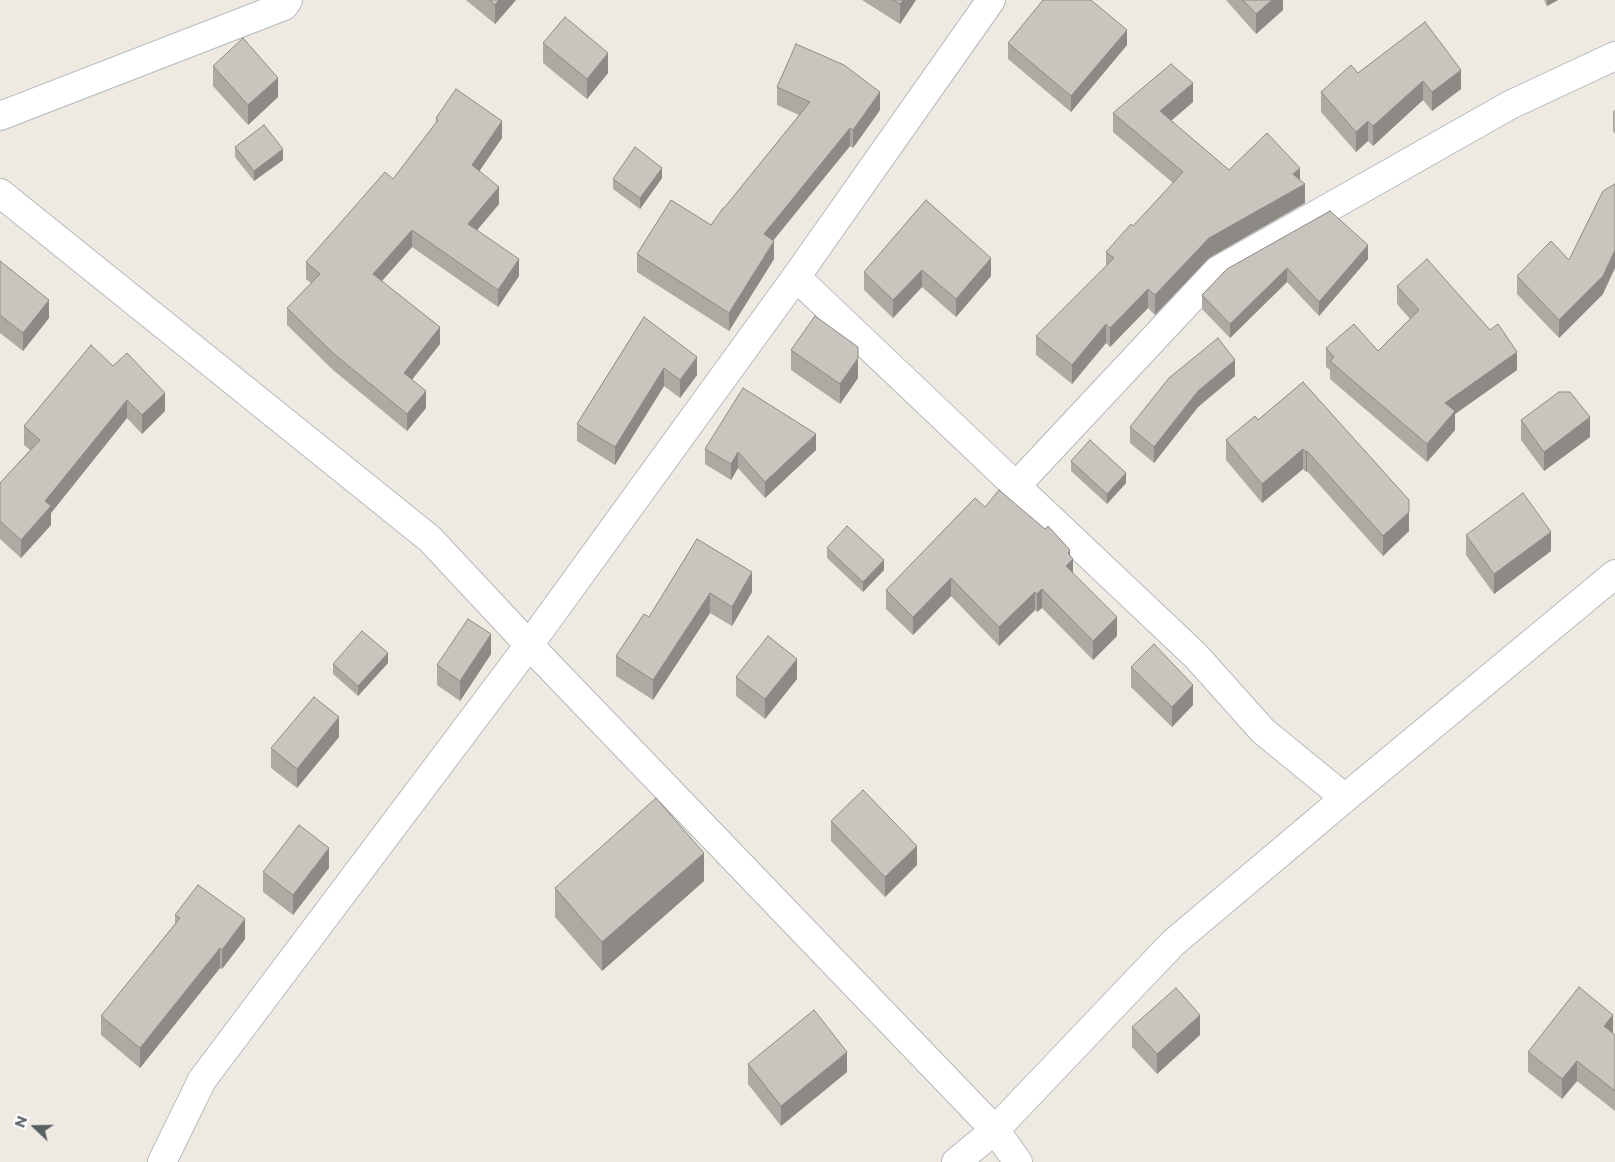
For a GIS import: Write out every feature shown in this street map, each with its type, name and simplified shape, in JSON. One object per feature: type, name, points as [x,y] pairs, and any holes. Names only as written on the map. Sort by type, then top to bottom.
[{"type":"street","points":[[0,116],[284,6],[288,0]]},
{"type":"street","points":[[162,1162],[202,1080],[529,645],[796,277],[991,0]]},
{"type":"street","points":[[1016,486],[1217,271],[1510,105],[1615,56]]},
{"type":"street","points":[[2,199],[430,539],[529,645],[994,1130],[1018,1162]]},
{"type":"street","points":[[796,277],[1196,656],[1264,731],[1345,798]]},
{"type":"street","points":[[956,1162],[994,1130],[1173,943],[1615,574]]},
{"type":"building","points":[[490,0],[499,0],[495,5]]},
{"type":"building","points":[[893,0],[903,0],[900,4]]},
{"type":"building","points":[[1043,0],[1091,0],[1127,30],[1071,96],[1008,43]]},
{"type":"building","points":[[1243,0],[1272,0],[1256,14]]},
{"type":"building","points":[[565,17],[608,53],[587,79],[543,43]]},
{"type":"building","points":[[1425,22],[1461,70],[1432,92],[1423,81],[1373,126],[1368,121],[1356,132],[1321,92],[1351,65],[1358,73]]},
{"type":"building","points":[[243,38],[278,78],[248,105],[213,66]]},
{"type":"building","points":[[796,44],[844,65],[880,92],[853,130],[850,128],[764,234],[774,241],[729,313],[637,254],[671,200],[711,225],[810,102],[777,87]]},
{"type":"building","points":[[1171,64],[1193,83],[1160,111],[1229,170],[1267,133],[1300,168],[1293,174],[1305,184],[1209,238],[1155,295],[1148,289],[1110,328],[1106,324],[1072,365],[1036,336],[1114,258],[1106,252],[1183,172],[1113,113]]},
{"type":"building","points":[[456,89],[502,121],[472,165],[499,187],[468,224],[519,259],[498,290],[412,230],[373,274],[440,327],[404,373],[426,391],[407,414],[333,353],[287,308],[320,274],[306,262],[385,172],[393,179],[438,120],[436,118]]},
{"type":"building","points":[[264,125],[283,149],[254,171],[235,147]]},
{"type":"building","points":[[635,147],[662,168],[640,198],[613,179]]},
{"type":"building","points":[[1615,184],[1615,250],[1603,276],[1559,320],[1517,276],[1551,241],[1569,260],[1603,191]]},
{"type":"building","points":[[926,200],[991,258],[956,299],[922,270],[893,300],[864,272]]},
{"type":"building","points":[[1330,211],[1368,245],[1319,302],[1287,268],[1230,324],[1202,295],[1227,269]]},
{"type":"building","points":[[1427,259],[1490,330],[1498,324],[1517,352],[1445,403],[1455,411],[1427,444],[1330,361],[1334,357],[1326,348],[1354,324],[1378,351],[1419,310],[1397,286]]},
{"type":"building","points":[[0,261],[49,300],[23,333],[0,315]]},
{"type":"building","points":[[815,316],[858,347],[858,358],[840,384],[791,350]]},
{"type":"building","points":[[644,317],[697,357],[680,380],[664,368],[615,447],[577,424]]},
{"type":"building","points":[[1218,338],[1235,360],[1198,391],[1154,447],[1130,427],[1169,378]]},
{"type":"building","points":[[91,345],[113,366],[127,353],[165,393],[142,415],[127,400],[45,501],[51,506],[21,540],[0,521],[0,483],[40,440],[24,426]]},
{"type":"building","points":[[1303,382],[1409,500],[1409,512],[1383,536],[1307,451],[1303,449],[1262,484],[1226,440],[1255,416],[1258,420]]},
{"type":"building","points":[[743,388],[816,434],[765,482],[738,452],[731,464],[705,449]]},
{"type":"building","points":[[1559,392],[1570,392],[1590,417],[1544,452],[1521,420]]},
{"type":"building","points":[[1090,440],[1126,473],[1107,494],[1071,461]]},
{"type":"building","points":[[999,490],[1045,529],[1048,526],[1070,550],[1068,553],[1073,559],[1066,566],[1117,617],[1093,641],[1042,589],[1037,594],[1035,592],[999,627],[951,578],[913,617],[886,590],[975,498],[985,507]]},
{"type":"building","points":[[1523,493],[1551,532],[1494,574],[1466,535]]},
{"type":"building","points":[[847,526],[884,560],[863,582],[827,548]]},
{"type":"building","points":[[697,539],[752,572],[732,607],[710,593],[653,680],[616,656],[644,614],[649,617]]},
{"type":"building","points":[[468,619],[491,634],[460,681],[437,665]]},
{"type":"building","points":[[362,631],[388,653],[358,686],[333,664]]},
{"type":"building","points":[[768,636],[797,659],[765,699],[736,677]]},
{"type":"building","points":[[1154,644],[1193,685],[1172,707],[1131,667]]},
{"type":"building","points":[[314,697],[339,717],[297,769],[271,748]]},
{"type":"building","points":[[863,790],[917,846],[885,877],[831,821]]},
{"type":"building","points":[[656,798],[704,853],[602,942],[555,888]]},
{"type":"building","points":[[299,825],[329,848],[293,895],[263,872]]},
{"type":"building","points":[[198,885],[245,919],[222,950],[220,948],[140,1048],[101,1016],[180,918],[175,915]]},
{"type":"building","points":[[1579,987],[1613,1015],[1604,1026],[1615,1035],[1615,1091],[1577,1061],[1562,1079],[1528,1052]]},
{"type":"building","points":[[1176,988],[1200,1015],[1157,1054],[1132,1027]]},
{"type":"building","points":[[814,1010],[847,1052],[781,1106],[748,1064]]}]
